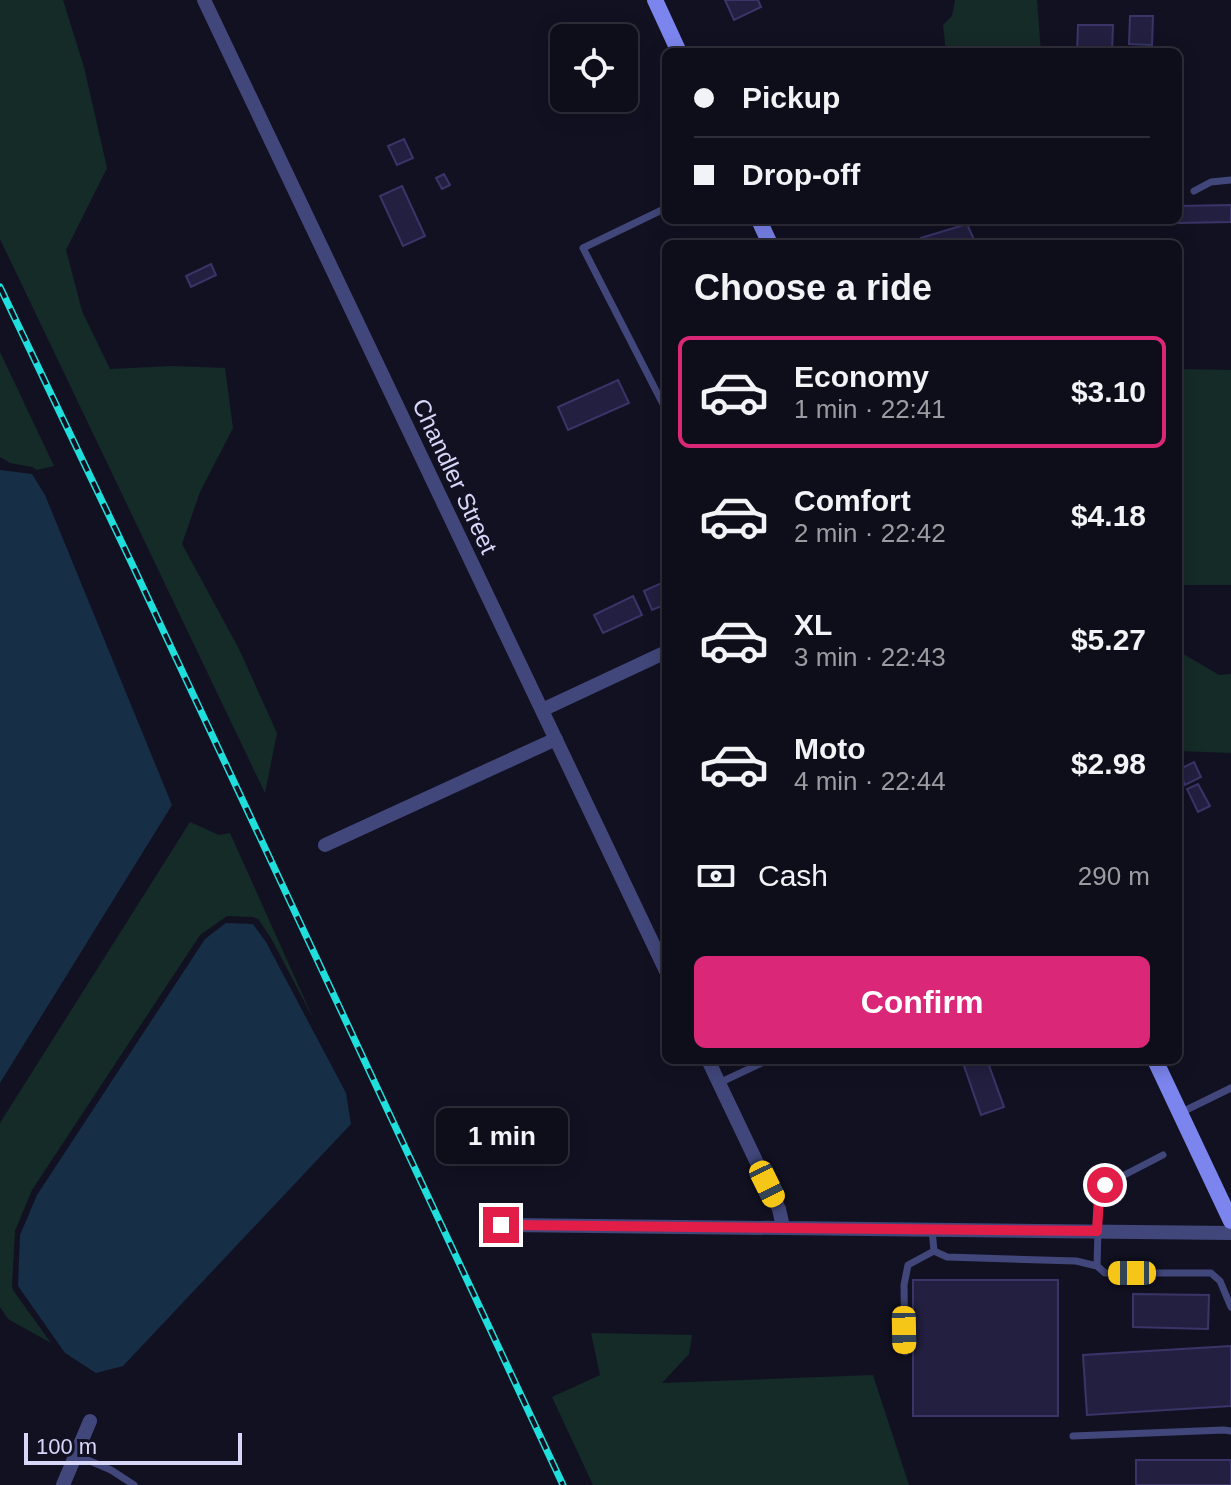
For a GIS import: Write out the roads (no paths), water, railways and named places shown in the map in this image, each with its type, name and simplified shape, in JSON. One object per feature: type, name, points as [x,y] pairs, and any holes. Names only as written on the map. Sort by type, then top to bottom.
[{"type":"main road","points":[[655,0],[677,48]]},
{"type":"main road","points":[[1157,1064],[1231,1221]]},
{"type":"street","name":"Chandler Street","points":[[204,0],[662,963]]},
{"type":"street","points":[[542,710],[662,654]]},
{"type":"street","points":[[325,845],[556,739]]},
{"type":"street","points":[[710,1064],[779,1209],[783,1227]]},
{"type":"street","points":[[501,1225],[1231,1233]]},
{"type":"street","points":[[63,1485],[90,1421]]},
{"type":"lane","points":[[1194,191],[1211,182],[1231,180]]},
{"type":"lane","points":[[662,210],[583,248],[662,402]]},
{"type":"lane","points":[[719,1083],[759,1064]]},
{"type":"lane","points":[[1180,1113],[1231,1088]]},
{"type":"lane","points":[[1097,1266],[1099,1196],[1105,1185],[1163,1155]]},
{"type":"lane","points":[[932,1229],[934,1251]]},
{"type":"lane","points":[[934,1251],[947,1257],[1076,1261],[1097,1266],[1105,1273],[1211,1273],[1220,1281],[1231,1307]]},
{"type":"lane","points":[[905,1352],[904,1285],[908,1265],[934,1251]]},
{"type":"lane","points":[[1073,1436],[1231,1431]]},
{"type":"lane","points":[[76,1455],[111,1470],[134,1485]]},
{"type":"water","points":[[0,470],[32,474],[45,495],[172,805],[0,1083]]},
{"type":"water","points":[[226,923],[253,924],[266,942],[346,1093],[351,1124],[123,1366],[96,1373],[65,1353],[18,1286],[20,1235],[37,1195],[205,939]]},
{"type":"railway","points":[[0,287],[563,1485]]}]
